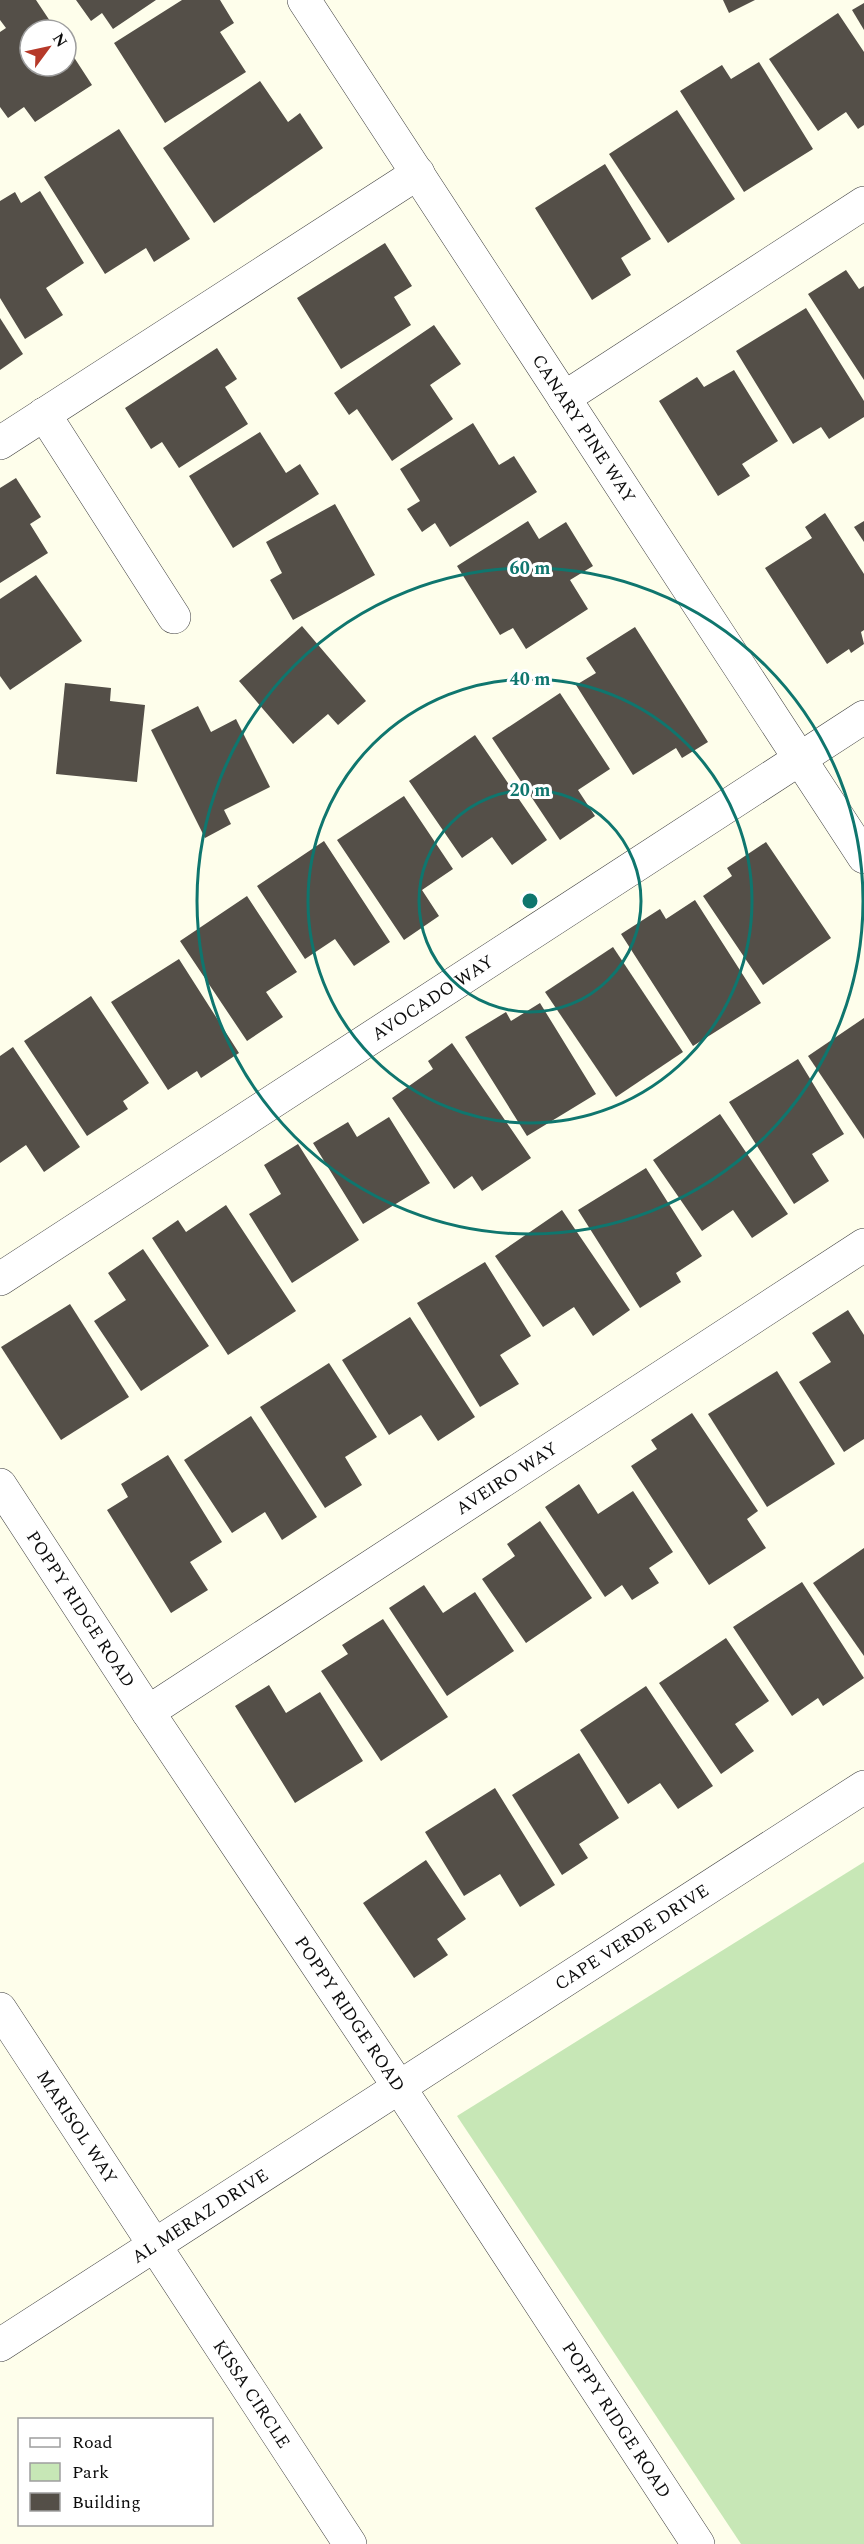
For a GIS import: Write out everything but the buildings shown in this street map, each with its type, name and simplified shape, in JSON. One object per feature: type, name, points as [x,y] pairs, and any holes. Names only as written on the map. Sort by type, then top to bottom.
[{"type":"street","name":"CANARY PINE WAY","points":[[304,0],[864,857]]},
{"type":"street","points":[[0,443],[418,173]]},
{"type":"street","points":[[564,398],[864,203]]},
{"type":"street","points":[[44,414],[174,617]]},
{"type":"street","name":"AVOCADO WAY","points":[[0,1279],[864,717]]},
{"type":"street","name":"AVEIRO WAY","points":[[148,1712],[864,1245]]},
{"type":"street","name":"POPPY RIDGE ROAD","points":[[0,1485],[148,1712],[399,2087],[698,2544]]},
{"type":"street","name":"CAPE VERDE DRIVE","points":[[399,2087],[864,1787]]},
{"type":"street","name":"MARISOL WAY","points":[[0,2009],[155,2246]]},
{"type":"street","name":"AL MERAZ DRIVE","points":[[0,2345],[399,2087]]},
{"type":"street","name":"KISSA CIRCLE","points":[[155,2246],[350,2544]]},
{"type":"green space","points":[[864,1862],[864,2544],[741,2544],[457,2116]]}]
